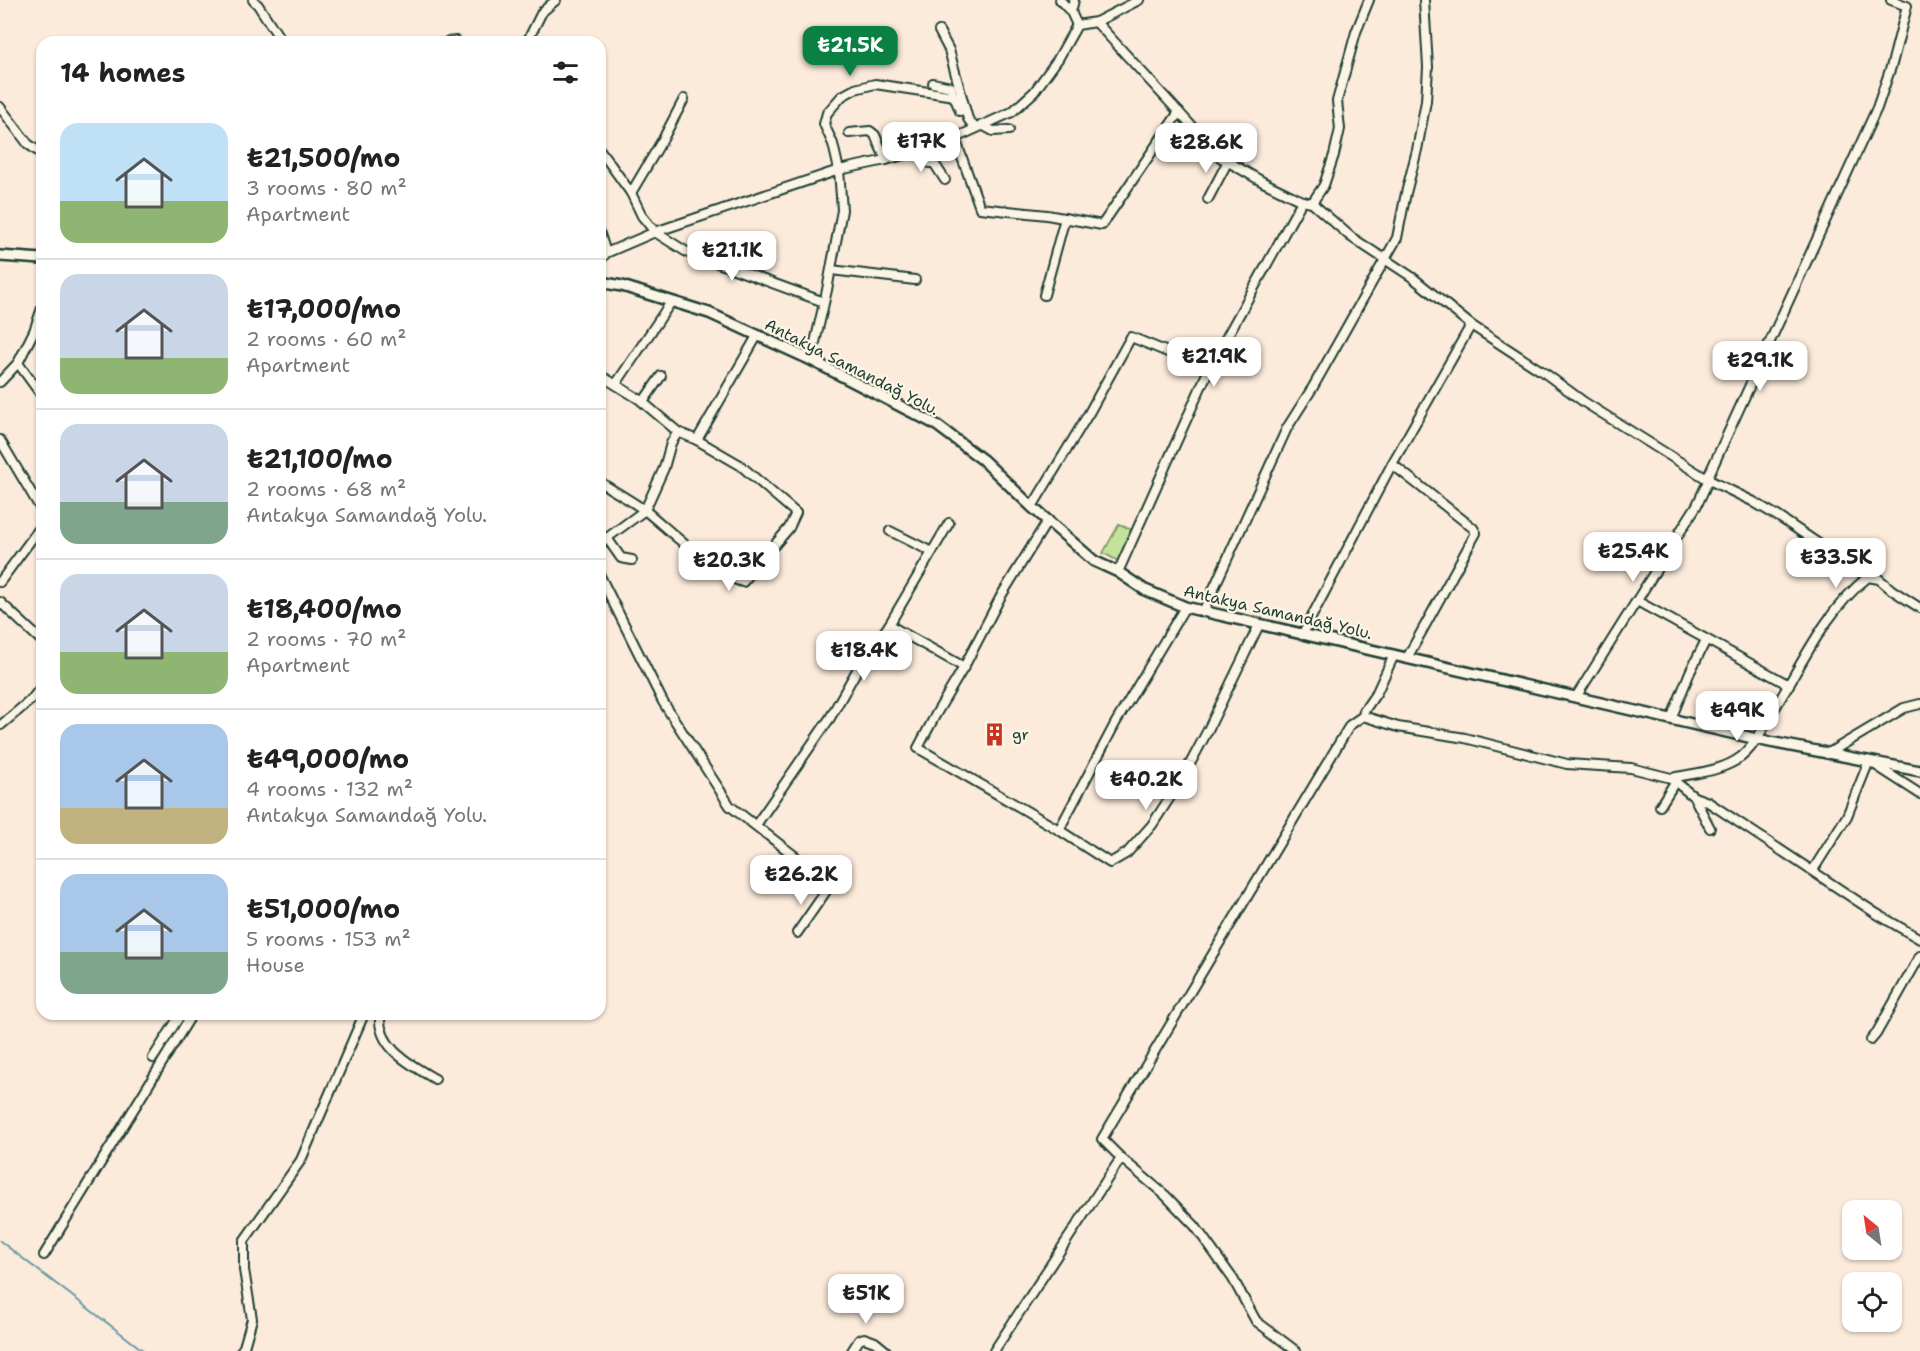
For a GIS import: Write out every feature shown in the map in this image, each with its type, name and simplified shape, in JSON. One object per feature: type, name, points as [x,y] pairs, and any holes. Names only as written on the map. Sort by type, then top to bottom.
[{"type":"street","points":[[253,0],[278,36]]},
{"type":"street","points":[[530,36],[542,12],[556,0]]},
{"type":"street","points":[[1060,0],[1071,12],[1077,25]]},
{"type":"street","points":[[1071,12],[1074,0]]},
{"type":"street","points":[[1077,25],[1096,22],[1139,0]]},
{"type":"street","points":[[1312,202],[1324,184],[1334,154],[1340,129],[1337,101],[1356,32],[1369,0]]},
{"type":"street","points":[[1203,612],[1287,428],[1313,387],[1397,238],[1426,101],[1428,67],[1424,0]]},
{"type":"street","points":[[1576,697],[1697,505],[1758,366],[1877,108],[1892,64],[1907,6],[1891,0]]},
{"type":"street","points":[[1096,22],[1220,157],[1263,182],[1302,201],[1312,202],[1351,237],[1412,277],[1472,325],[1584,402],[1708,479],[1779,517],[1868,577],[1879,579],[1920,608]]},
{"type":"street","points":[[606,253],[655,232],[839,170],[921,150],[955,138],[1012,112],[1034,92],[1058,58],[1077,25]]},
{"type":"street","points":[[939,31],[949,50],[960,111]]},
{"type":"street","points":[[933,83],[951,87],[966,108],[968,119],[979,127],[993,131],[1009,130]]},
{"type":"street","points":[[811,360],[842,210],[839,170],[833,144],[824,124],[827,113],[842,96],[855,89],[875,84],[956,96]]},
{"type":"street","points":[[631,193],[684,99]]},
{"type":"street","points":[[0,107],[28,144],[36,150]]},
{"type":"street","points":[[955,138],[980,207],[1102,225],[1179,112]]},
{"type":"street","points":[[849,133],[870,131],[876,135],[886,160]]},
{"type":"street","points":[[921,150],[929,163],[934,163],[945,180]]},
{"type":"street","points":[[606,158],[631,193],[642,216],[655,232],[685,251],[824,302]]},
{"type":"street","points":[[1208,199],[1228,161]]},
{"type":"street","points":[[1118,572],[1209,369],[1302,201]]},
{"type":"street","points":[[1044,295],[1065,218]]},
{"type":"street","points":[[0,256],[36,259]]},
{"type":"street","points":[[831,270],[915,280]]},
{"type":"street","name":"Antakya Samandağ Yolu.","points":[[606,283],[709,313],[811,360],[935,424],[983,460],[1094,561],[1118,572],[1145,590],[1185,607],[1757,739],[1920,771]]},
{"type":"street","points":[[616,384],[671,302]]},
{"type":"street","points":[[0,382],[18,363],[36,325]]},
{"type":"street","points":[[1302,635],[1392,464],[1472,325]]},
{"type":"street","points":[[696,440],[757,336]]},
{"type":"street","points":[[1032,507],[1089,413],[1131,337],[1209,369]]},
{"type":"street","points":[[18,363],[36,388]]},
{"type":"street","points":[[643,402],[662,376]]},
{"type":"street","points":[[606,378],[643,402],[678,432],[740,465],[796,513],[789,528],[743,582],[733,580],[688,547],[645,510],[606,486]]},
{"type":"street","points":[[606,539],[645,510],[664,468],[671,443],[678,432]]},
{"type":"street","points":[[0,440],[36,501]]},
{"type":"street","points":[[1392,464],[1473,528],[1476,533],[1407,658]]},
{"type":"street","points":[[1048,520],[1001,596],[964,668],[918,748],[1059,830],[1110,863],[1127,853],[1152,825],[1183,777],[1259,625]]},
{"type":"street","points":[[756,825],[830,718],[857,670],[889,625],[949,523]]},
{"type":"street","points":[[890,531],[932,552]]},
{"type":"street","points":[[0,582],[36,533]]},
{"type":"street","points":[[606,542],[621,558],[632,560]]},
{"type":"street","points":[[1673,780],[1721,768],[1742,756],[1757,739],[1826,622],[1842,601],[1868,577]]},
{"type":"street","points":[[606,588],[663,702],[730,806],[831,884],[797,933]]},
{"type":"street","points":[[0,602],[36,635]]},
{"type":"street","points":[[1637,602],[1789,685]]},
{"type":"street","points":[[1059,830],[1116,722],[1185,607]]},
{"type":"street","points":[[889,625],[964,668]]},
{"type":"street","points":[[1671,719],[1706,640]]},
{"type":"street","points":[[1296,1351],[1256,1321],[1233,1278],[1196,1226],[1165,1195],[1102,1140],[1350,725],[1363,716],[1394,655]]},
{"type":"street","points":[[1,725],[36,694]]},
{"type":"street","points":[[1827,754],[1904,708],[1920,704]]},
{"type":"street","points":[[1363,716],[1398,727],[1465,738],[1567,764],[1631,768],[1673,780],[1694,797],[1708,802],[1868,908],[1920,939]]},
{"type":"street","points":[[1813,870],[1847,816],[1869,761],[1920,794]]},
{"type":"street","points":[[1660,807],[1673,780]]},
{"type":"street","points":[[1694,797],[1710,828]]},
{"type":"street","points":[[1870,1040],[1876,1034],[1920,956]]},
{"type":"street","points":[[153,1058],[177,1020]]},
{"type":"street","points":[[44,1255],[188,1020]]},
{"type":"street","points":[[241,1351],[252,1319],[244,1270],[244,1241],[301,1160],[361,1020]]},
{"type":"street","points":[[379,1020],[386,1043],[405,1061],[435,1080]]},
{"type":"street","points":[[994,1351],[1121,1158]]},
{"type":"street","points":[[852,1351],[859,1340],[864,1338],[875,1342],[886,1351]]},
{"type":"green space","points":[[1119,524],[1134,531],[1118,561],[1103,553]]},
{"type":"waterway","points":[[0,1241],[144,1351]]},
{"type":"place","name":"gr","points":[[994,734]]}]
